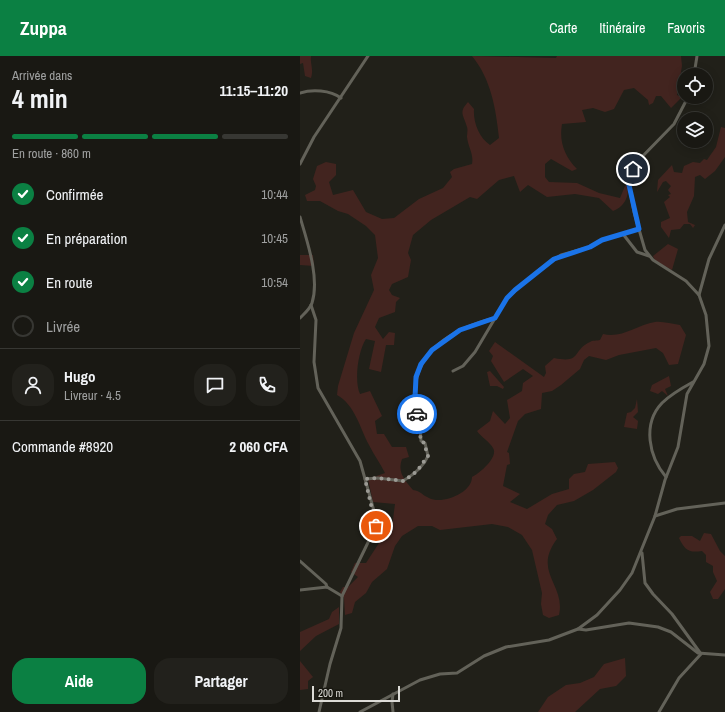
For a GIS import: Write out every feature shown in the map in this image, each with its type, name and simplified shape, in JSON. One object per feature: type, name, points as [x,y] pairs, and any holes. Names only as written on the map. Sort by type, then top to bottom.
[{"type":"street","points":[[300,164],[314,137],[368,56]]},
{"type":"street","points":[[695,68],[697,56]]},
{"type":"street","points":[[301,91],[327,92],[341,98]]},
{"type":"street","points":[[360,712],[393,694],[426,679],[440,674],[456,673],[484,656],[506,647],[549,640],[578,629],[597,615],[620,590],[632,573],[655,516],[666,476],[678,447],[686,398],[693,382],[704,364],[709,346],[708,322],[699,295],[686,280],[657,264],[649,256],[639,229],[630,192],[631,176],[637,162],[674,124],[684,104]]},
{"type":"street","points":[[300,217],[313,263],[311,305],[316,320],[314,362],[318,388],[355,452],[365,479],[374,511],[376,530],[342,596],[341,628],[330,664],[319,712]]},
{"type":"street","points":[[699,295],[709,259],[725,225]]},
{"type":"street","points":[[454,371],[463,366],[484,340],[507,298],[554,259],[590,247],[602,240],[639,229]]},
{"type":"street","points":[[623,234],[639,254],[649,256]]},
{"type":"street","points":[[300,318],[311,305]]},
{"type":"street","points":[[365,479],[378,478],[404,481],[423,464],[428,456],[424,443],[421,441],[421,428],[415,404],[415,383],[418,371],[426,357],[446,339],[466,327],[495,318]]},
{"type":"street","points":[[666,476],[656,461],[651,448],[649,434],[652,420],[663,402],[693,382]]},
{"type":"street","points":[[655,516],[677,509],[725,503]]},
{"type":"street","points":[[641,551],[645,583],[672,614],[700,654]]},
{"type":"street","points":[[300,561],[326,584],[327,587],[342,596]]},
{"type":"street","points":[[300,590],[327,587]]},
{"type":"street","points":[[578,629],[586,630],[629,623],[658,627],[670,632],[693,651],[700,654],[725,655]]},
{"type":"street","points":[[659,712],[679,678],[700,654]]},
{"type":"street","points":[[393,694],[393,712]]},
{"type":"shaded area","points":[[300,56],[311,56],[311,78],[305,76],[303,63],[300,64]]},
{"type":"shaded area","points":[[472,56],[556,58],[557,56],[681,56],[682,66],[682,68],[677,68],[677,102],[671,108],[661,96],[656,96],[653,103],[649,105],[648,100],[634,88],[624,90],[614,109],[605,112],[593,108],[582,110],[586,122],[562,124],[561,136],[566,154],[577,169],[572,171],[551,159],[545,164],[545,177],[549,182],[577,183],[599,193],[620,198],[625,186],[627,185],[627,197],[623,204],[617,209],[613,211],[599,198],[575,194],[547,197],[528,185],[520,192],[514,176],[499,180],[477,199],[470,197],[431,220],[413,235],[408,253],[411,260],[408,277],[392,284],[389,290],[392,295],[400,298],[396,302],[395,312],[379,318],[375,327],[383,339],[389,332],[395,333],[394,345],[386,345],[381,372],[369,369],[375,341],[366,339],[359,358],[357,374],[360,394],[370,391],[382,416],[375,421],[377,434],[384,434],[392,447],[406,447],[409,457],[402,459],[400,468],[407,483],[413,490],[418,491],[429,498],[435,500],[448,499],[462,493],[471,483],[472,477],[483,469],[491,460],[494,452],[493,448],[477,431],[490,421],[493,411],[505,424],[510,418],[507,400],[522,391],[523,383],[533,376],[523,369],[504,382],[491,361],[493,356],[489,351],[495,342],[544,377],[546,373],[545,366],[554,358],[573,358],[584,345],[592,341],[600,340],[603,334],[616,335],[655,322],[664,322],[680,325],[686,335],[678,364],[669,365],[663,353],[656,348],[619,355],[606,360],[589,356],[584,360],[580,369],[561,385],[552,391],[542,393],[541,409],[525,414],[518,421],[507,452],[509,453],[510,464],[507,465],[503,486],[520,494],[510,502],[527,509],[552,494],[569,489],[569,479],[574,474],[585,472],[588,464],[615,462],[618,468],[616,472],[593,490],[574,501],[557,505],[548,515],[545,524],[552,529],[557,539],[550,551],[548,570],[558,595],[560,604],[559,615],[549,618],[543,615],[541,604],[542,593],[532,550],[522,535],[508,527],[492,524],[440,530],[432,526],[418,526],[402,536],[395,546],[387,569],[372,582],[366,593],[355,602],[352,613],[345,615],[344,598],[340,592],[343,587],[348,587],[358,577],[351,572],[355,563],[366,563],[379,543],[387,536],[392,527],[395,504],[373,502],[368,479],[385,473],[369,445],[353,411],[343,399],[337,395],[338,386],[354,333],[374,290],[371,275],[378,258],[375,235],[366,226],[348,214],[338,211],[320,201],[307,201],[305,195],[315,190],[316,186],[313,179],[317,166],[326,162],[336,164],[336,175],[329,182],[333,195],[353,190],[366,212],[382,219],[394,218],[419,199],[443,188],[452,177],[450,172],[454,169],[472,164],[472,157],[467,137],[467,128],[462,112],[468,102],[474,109],[476,124],[480,134],[486,142],[490,145],[499,138],[492,95],[484,74]]},
{"type":"shaded area","points":[[721,127],[725,128],[725,157],[715,171],[705,179],[700,175],[695,177],[694,196],[687,212],[688,222],[695,225],[693,228],[690,224],[684,224],[680,229],[671,230],[669,238],[661,227],[661,222],[670,218],[664,202],[670,197],[668,195],[671,194],[668,190],[671,186],[666,181],[663,182],[657,192],[658,180],[672,165],[674,172],[682,173],[684,166],[693,162],[700,163],[704,159],[707,160],[716,147]]},
{"type":"shaded area","points":[[668,244],[678,249],[672,270],[655,261],[653,256]]},
{"type":"shaded area","points":[[300,255],[313,255],[314,266],[300,265]]},
{"type":"shaded area","points":[[490,371],[504,387],[503,389],[497,386],[490,386],[487,372]]},
{"type":"shaded area","points":[[669,376],[671,386],[665,389],[668,396],[662,391],[658,394],[650,391],[652,385]]},
{"type":"shaded area","points":[[637,399],[638,412],[633,417],[638,421],[637,429],[624,427],[627,413],[631,412],[635,408]]},
{"type":"shaded area","points":[[704,533],[711,534],[720,551],[725,556],[725,589],[718,599],[713,599],[710,592],[717,581],[713,572],[713,566],[706,562],[706,555],[702,551],[693,552],[688,550],[679,538],[681,536],[692,536],[700,541]]},
{"type":"shaded area","points":[[339,607],[339,624],[316,636],[300,651],[300,632],[329,619],[332,612]]},
{"type":"shaded area","points":[[625,658],[626,676],[616,686],[600,689],[575,712],[538,712],[548,697],[566,685],[580,683],[594,677],[604,664]]},
{"type":"shaded area","points":[[300,661],[313,677],[308,681],[308,689],[300,690]]},
{"type":"way so far","points":[[376,526],[374,511],[365,479],[382,478],[404,481],[417,471],[423,464],[428,456],[424,443],[421,441],[421,428],[417,414]]},
{"type":"route","points":[[417,414],[415,404],[416,377],[421,364],[432,350],[454,333],[466,327],[495,318],[507,298],[526,280],[554,259],[585,249],[607,238],[639,229],[629,185],[633,169]]}]
